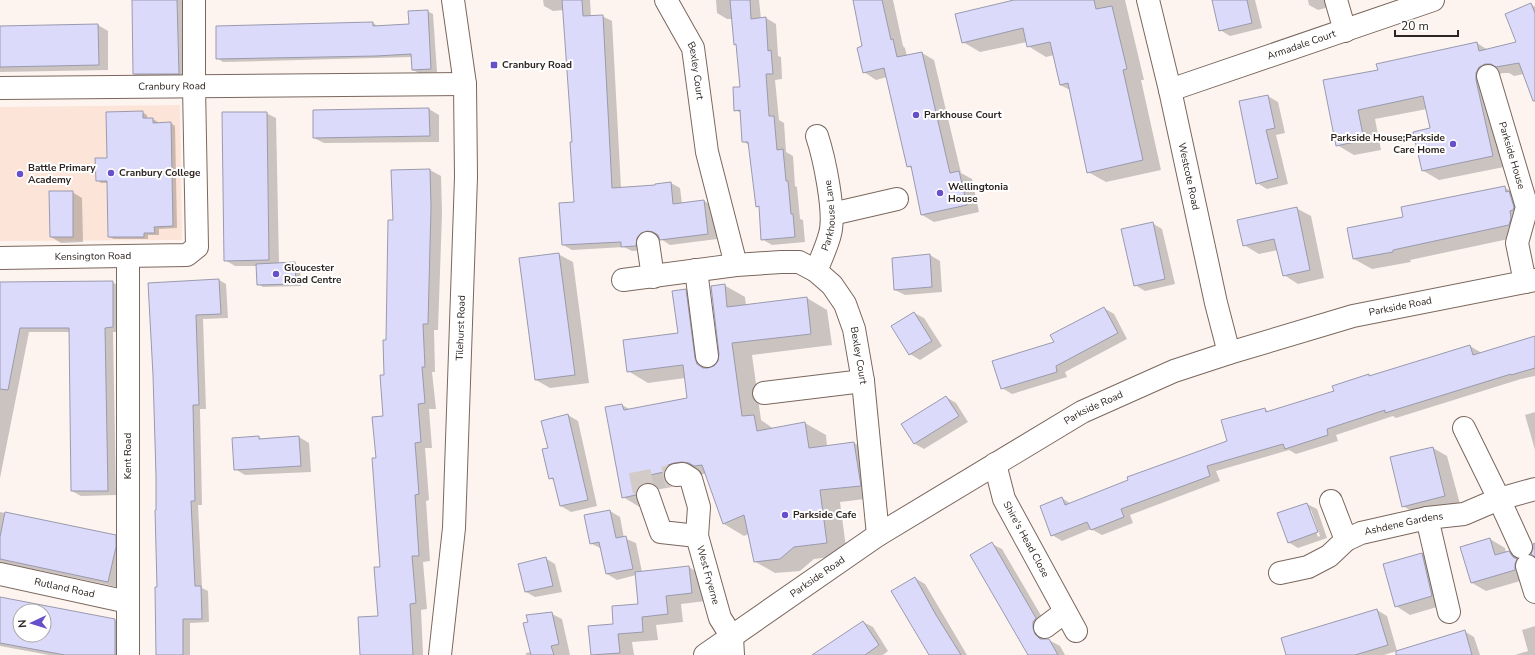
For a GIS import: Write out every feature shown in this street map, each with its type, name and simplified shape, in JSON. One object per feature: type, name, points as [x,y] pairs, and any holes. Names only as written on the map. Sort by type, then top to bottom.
[{"type":"street","points":[[194,0],[194,86]]},
{"type":"street","name":"Tilehurst Road","points":[[440,655],[454,528],[466,177],[465,84],[453,0]]},
{"type":"street","name":"Bexley Court","points":[[666,0],[693,48],[707,152],[736,265]]},
{"type":"street","name":"Westcote Road","points":[[1148,0],[1170,90],[1214,295],[1229,353]]},
{"type":"street","points":[[1336,0],[1345,31]]},
{"type":"street","name":"Armadale Court","points":[[1170,90],[1434,0]]},
{"type":"street","name":"Parkside House","points":[[1488,76],[1527,207],[1517,242],[1530,281]]},
{"type":"street","name":"Cranbury Road","points":[[0,88],[465,84]]},
{"type":"street","name":"Kensington Road","points":[[0,258],[187,255],[197,247],[194,86]]},
{"type":"street","name":"Parkhouse Lane","points":[[816,271],[831,232],[832,214],[824,155],[817,136]]},
{"type":"street","points":[[832,214],[897,199]]},
{"type":"street","points":[[648,243],[654,277]]},
{"type":"street","name":"Kent Road","points":[[128,256],[128,655]]},
{"type":"street","name":"Bexley Court","points":[[623,280],[736,265],[799,262],[816,271],[832,285],[845,304],[854,329],[863,381],[878,534]]},
{"type":"street","points":[[696,270],[707,356]]},
{"type":"street","name":"Parkside Road","points":[[706,655],[733,646],[878,534],[1082,412],[1174,371],[1353,316],[1530,281]]},
{"type":"street","points":[[764,393],[863,381]]},
{"type":"street","points":[[1464,428],[1499,499],[1524,557],[1535,592]]},
{"type":"street","name":"Shire's Head Close","points":[[995,464],[1004,498],[1076,631]]},
{"type":"street","points":[[676,475],[683,474],[691,479],[699,507],[697,536]]},
{"type":"street","name":"Ashdene Gardens","points":[[1280,573],[1308,567],[1329,556],[1346,540],[1361,533],[1428,518],[1464,514],[1499,499],[1535,489]]},
{"type":"street","name":"West Fryerne","points":[[648,495],[661,532],[697,536],[720,618],[733,646]]},
{"type":"street","points":[[1331,501],[1346,540]]},
{"type":"street","points":[[1428,518],[1448,612]]},
{"type":"street","name":"Rutland Road","points":[[0,574],[128,602]]},
{"type":"street","points":[[1044,627],[1065,612]]},
{"type":"shaded area","name":"Cranbury College","points":[[180,105],[182,240],[0,241],[0,107]]},
{"type":"building","points":[[132,0],[177,0],[179,74],[133,74]]},
{"type":"building","points":[[562,0],[582,0],[583,16],[603,15],[612,188],[655,185],[671,182],[673,204],[704,200],[708,234],[660,240],[658,235],[647,231],[641,233],[637,238],[636,246],[621,247],[621,242],[562,245],[559,203],[574,202],[570,142],[572,142]]},
{"type":"building","points":[[730,0],[750,0],[751,19],[766,17],[768,51],[771,50],[773,74],[766,74],[769,116],[774,116],[777,150],[783,149],[786,181],[788,181],[795,237],[761,240],[759,206],[756,207],[748,142],[742,142],[740,110],[734,111],[733,87],[740,87]]},
{"type":"building","name":"Parkhouse Court","points":[[853,0],[882,0],[891,40],[893,39],[897,57],[922,52],[950,173],[959,171],[967,205],[921,215],[911,166],[907,167],[884,68],[863,73],[857,48],[862,46]]},
{"type":"building","points":[[1014,0],[1094,0],[1096,9],[1112,6],[1127,69],[1123,70],[1143,160],[1087,173],[1068,83],[1060,85],[1050,42],[1027,47],[1023,28],[962,43],[955,14]]},
{"type":"building","points":[[1212,0],[1247,0],[1252,23],[1219,31]]},
{"type":"building","points":[[1531,3],[1535,13],[1535,101],[1533,101],[1519,63],[1496,67],[1491,64],[1485,64],[1479,67],[1476,73],[1476,80],[1493,156],[1422,171],[1413,132],[1430,128],[1423,96],[1358,110],[1364,140],[1336,146],[1323,80],[1378,70],[1376,64],[1477,42],[1479,51],[1516,42],[1505,14]]},
{"type":"building","points":[[428,10],[431,69],[412,70],[411,54],[216,59],[216,26],[373,22],[373,26],[409,24],[408,11]]},
{"type":"building","points":[[98,24],[99,65],[0,67],[0,26]]},
{"type":"building","points":[[1268,95],[1275,128],[1266,130],[1278,178],[1256,184],[1239,101]]},
{"type":"building","points":[[429,108],[430,136],[313,138],[313,110]]},
{"type":"building","points":[[143,111],[143,118],[153,118],[153,123],[171,122],[173,226],[154,227],[155,233],[144,233],[144,237],[108,237],[107,181],[96,181],[95,158],[107,158],[106,112]]},
{"type":"building","points":[[222,112],[267,112],[269,260],[224,261]]},
{"type":"building","points":[[430,169],[431,207],[428,324],[423,324],[425,367],[422,367],[425,403],[418,404],[421,442],[415,443],[419,494],[415,495],[419,556],[412,556],[416,603],[410,604],[413,655],[360,655],[358,617],[378,616],[374,567],[380,567],[372,458],[376,458],[372,417],[383,416],[380,375],[384,375],[383,340],[386,340],[388,220],[393,220],[391,170]]},
{"type":"building","points":[[1505,186],[1506,192],[1509,191],[1514,207],[1513,210],[1510,211],[1511,218],[1509,225],[1393,250],[1393,252],[1353,259],[1347,228],[1403,217],[1401,207]]},
{"type":"building","points":[[49,191],[73,191],[73,237],[50,237]]},
{"type":"building","points":[[1297,207],[1310,270],[1283,276],[1274,239],[1243,246],[1237,220]]},
{"type":"building","points":[[1153,222],[1165,279],[1134,286],[1121,229]]},
{"type":"building","points":[[559,253],[575,375],[535,380],[519,258]]},
{"type":"building","points":[[930,254],[932,287],[894,290],[892,258]]},
{"type":"building","name":"Gloucester Road Centre","points":[[295,262],[296,284],[257,285],[256,264]]},
{"type":"building","points":[[219,279],[221,314],[196,315],[199,405],[193,405],[195,501],[191,501],[195,586],[201,586],[202,619],[183,619],[183,655],[156,655],[156,476],[148,283]]},
{"type":"building","points":[[113,281],[113,327],[105,328],[108,491],[71,491],[69,328],[20,328],[8,390],[0,389],[0,282]]},
{"type":"building","points":[[725,284],[727,307],[807,297],[811,334],[732,343],[742,416],[754,415],[757,431],[805,422],[809,448],[854,442],[861,486],[820,490],[827,543],[794,547],[780,559],[754,562],[744,515],[723,524],[702,465],[694,466],[689,463],[682,462],[674,463],[668,465],[664,472],[636,478],[638,488],[636,495],[622,498],[605,407],[622,404],[624,410],[687,398],[683,365],[627,372],[623,340],[678,333],[672,291],[686,289],[697,364],[703,368],[714,366],[718,361],[719,354],[711,286]]},
{"type":"building","points":[[1104,307],[1118,333],[1056,366],[1057,372],[1001,389],[992,361],[1054,342],[1050,335]]},
{"type":"building","points":[[914,312],[932,341],[909,355],[891,326]]},
{"type":"building","points":[[1535,336],[1535,368],[1385,413],[1385,410],[1327,429],[1328,435],[1285,449],[1283,444],[1207,466],[1210,476],[1121,509],[1124,517],[1091,530],[1087,522],[1051,536],[1040,506],[1062,497],[1065,505],[1128,480],[1127,477],[1227,441],[1221,420],[1265,408],[1266,412],[1334,391],[1332,386],[1470,345],[1473,355]]},
{"type":"building","points":[[946,396],[959,416],[914,444],[901,424]]},
{"type":"building","points":[[568,414],[588,500],[560,506],[553,478],[549,479],[542,449],[548,448],[541,421]]},
{"type":"building","points":[[259,436],[259,439],[299,436],[301,466],[234,470],[232,438]]},
{"type":"building","points":[[1433,447],[1445,496],[1402,507],[1390,457]]},
{"type":"building","points":[[1307,503],[1318,532],[1288,543],[1277,513]]},
{"type":"building","points":[[610,510],[616,538],[626,536],[633,569],[606,574],[599,542],[590,544],[584,515]]},
{"type":"building","points":[[5,512],[116,535],[116,547],[108,582],[0,559],[0,537]]},
{"type":"building","points":[[1490,538],[1495,555],[1509,551],[1513,557],[1517,559],[1515,570],[1471,583],[1460,547]]},
{"type":"building","points":[[992,542],[1036,618],[1033,622],[1035,634],[1040,639],[1049,639],[1058,655],[1028,655],[970,555]]},
{"type":"building","points":[[1535,543],[1535,557],[1531,554],[1533,544]]},
{"type":"building","points":[[1422,553],[1432,596],[1395,607],[1383,564]]},
{"type":"building","points":[[546,557],[553,586],[525,592],[518,564]]},
{"type":"building","points":[[689,566],[692,593],[666,596],[668,614],[642,617],[643,632],[618,634],[620,653],[591,655],[588,626],[613,624],[612,606],[638,604],[635,572]]},
{"type":"building","points":[[915,577],[936,615],[961,655],[929,655],[891,591]]},
{"type":"building","points":[[0,597],[31,603],[12,603],[12,643],[52,643],[52,607],[115,619],[115,655],[65,655],[0,643]]},
{"type":"building","points":[[1377,609],[1388,645],[1355,655],[1286,655],[1281,638]]},
{"type":"building","points":[[552,612],[559,644],[551,646],[554,655],[531,655],[523,623],[528,622],[526,615]]},
{"type":"building","points":[[863,621],[879,645],[865,655],[812,655]]},
{"type":"building","points":[[1465,630],[1472,655],[1396,655],[1396,651]]},
{"type":"tunnel","points":[[631,484],[676,475]]},
{"type":"place","name":"Cranbury Road","points":[[494,65]]},
{"type":"place","name":"Parkhouse Court","points":[[916,115]]},
{"type":"place","name":"Parkside House;Parkside Care Home","points":[[1453,144]]},
{"type":"place","name":"Cranbury College","points":[[111,173]]},
{"type":"place","name":"Battle Primary Academy","points":[[20,174]]},
{"type":"place","name":"Wellingtonia House","points":[[940,193]]},
{"type":"place","name":"Gloucester Road Centre","points":[[276,274]]},
{"type":"place","name":"Parkside Cafe","points":[[785,515]]}]
